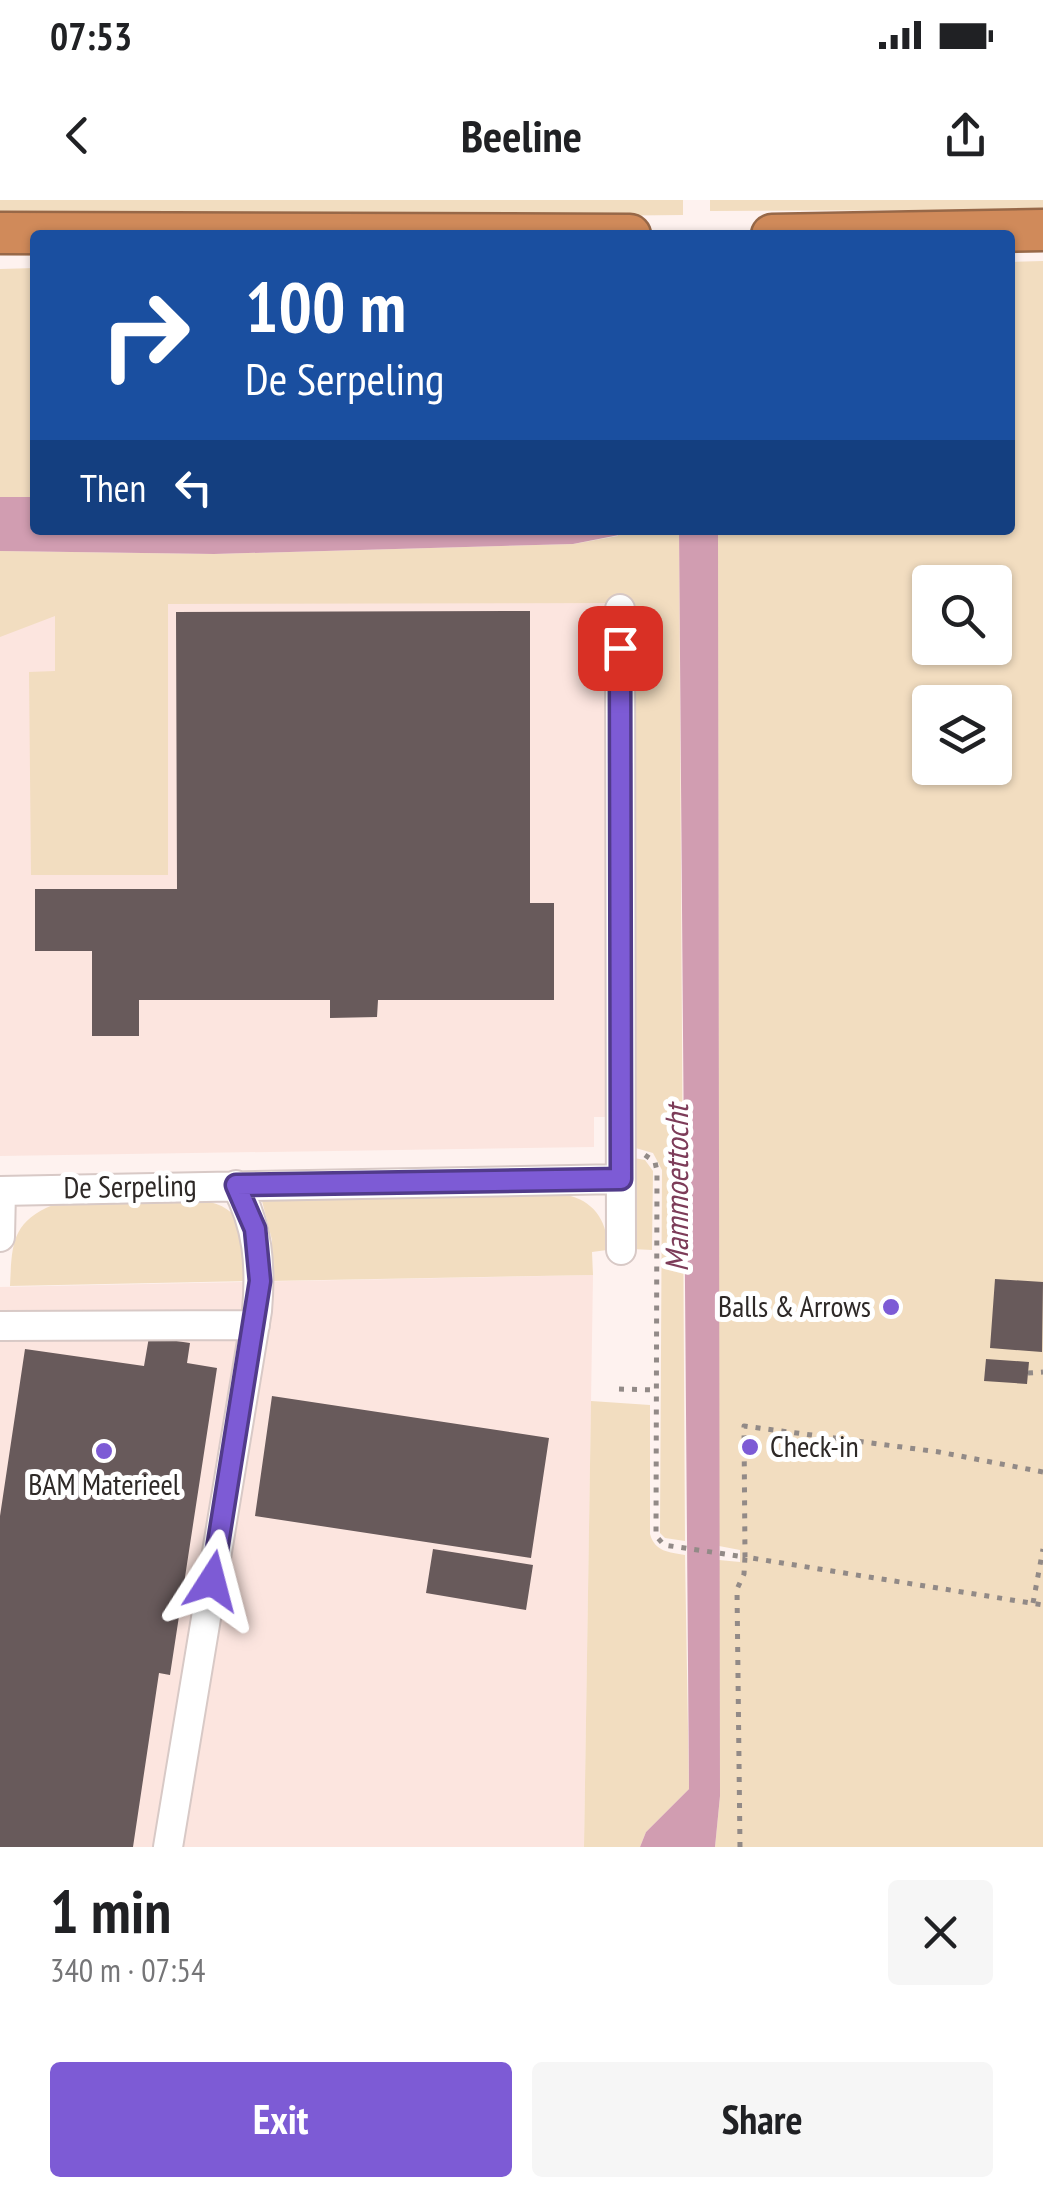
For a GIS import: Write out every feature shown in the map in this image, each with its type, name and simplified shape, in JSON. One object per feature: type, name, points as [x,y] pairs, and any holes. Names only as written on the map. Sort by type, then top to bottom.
[{"type":"highway","points":[[1015,231],[1043,230]]},
{"type":"highway","points":[[0,233],[30,233]]},
{"type":"street","points":[[620,609],[621,1250]]},
{"type":"street","name":"De Serpeling","points":[[1,1191],[236,1185],[621,1166]]},
{"type":"street","points":[[168,1847],[260,1281],[250,1210],[236,1185]]},
{"type":"street","points":[[0,1237],[1,1191]]},
{"type":"street","points":[[0,1326],[254,1325]]},
{"type":"path","points":[[621,1166],[644,1154],[655,1162],[657,1170],[656,1533],[664,1545],[1043,1604]]},
{"type":"path","points":[[1028,1373],[1043,1372]]},
{"type":"path","points":[[619,1389],[656,1390]]},
{"type":"path","points":[[740,1847],[737,1590],[744,1574],[744,1426],[940,1452],[1043,1472]]},
{"type":"path","points":[[1034,1603],[1043,1549]]},
{"type":"shaded area","points":[[0,200],[683,200],[683,215],[0,222]]},
{"type":"shaded area","points":[[710,200],[1043,200],[1043,210],[710,211]]},
{"type":"shaded area","name":"Balls & Arrows","points":[[1043,261],[1043,1847],[715,1847],[720,1796],[719,1560],[740,1562],[740,1550],[719,1546],[718,535],[1015,535],[1015,262]]},
{"type":"shaded area","points":[[30,268],[30,497],[0,497],[0,269]]},
{"type":"shaded area","points":[[0,497],[30,497],[30,535],[619,535],[573,544],[214,554],[0,551]]},
{"type":"shaded area","points":[[679,535],[685,1541],[665,1538],[660,1533],[662,1170],[653,1153],[632,1147],[632,603],[168,604],[168,875],[31,875],[29,672],[55,671],[55,616],[0,637],[0,551],[214,554],[573,544],[618,536]]},
{"type":"shaded area","points":[[679,535],[718,535],[720,1796],[715,1847],[640,1847],[646,1832],[689,1789]]},
{"type":"shaded area","points":[[606,585],[605,1117],[594,1117],[594,1147],[0,1156],[0,602]]},
{"type":"shaded area","points":[[634,1158],[645,1160],[653,1171],[652,1250],[632,1249]]},
{"type":"shaded area","points":[[566,1195],[592,1207],[602,1222],[607,1250],[592,1252],[593,1275],[270,1281],[272,1240],[262,1201]]},
{"type":"shaded area","points":[[210,1202],[223,1207],[239,1222],[249,1281],[10,1286],[16,1236],[29,1219],[53,1205]]},
{"type":"shaded area","name":"BAM Materieel","points":[[593,1275],[584,1847],[0,1847],[0,1287]]},
{"type":"shaded area","points":[[591,1401],[650,1405],[650,1534],[659,1548],[685,1555],[689,1789],[646,1832],[640,1847],[584,1847]]},
{"type":"building","points":[[530,611],[530,903],[554,903],[554,1000],[378,1000],[377,1017],[330,1018],[330,1000],[139,1000],[139,1036],[92,1036],[92,951],[35,951],[35,889],[177,889],[176,612]]},
{"type":"building","points":[[995,1279],[1043,1282],[1042,1352],[990,1348]]},
{"type":"building","points":[[149,1337],[190,1343],[187,1363],[217,1368],[170,1675],[159,1673],[133,1847],[0,1847],[0,1516],[25,1349],[144,1366]]},
{"type":"building","points":[[986,1359],[1029,1362],[1027,1384],[984,1381]]},
{"type":"building","points":[[272,1396],[549,1438],[531,1558],[255,1516]]},
{"type":"building","points":[[433,1549],[533,1565],[526,1610],[426,1593]]},
{"type":"place","name":"Balls & Arrows","points":[[891,1307]]},
{"type":"place","name":"Check-in","points":[[750,1447]]},
{"type":"place","name":"BAM Materieel","points":[[104,1451]]},
{"type":"route","points":[[212,1581],[260,1281],[255,1229],[236,1185],[621,1179],[620,648]]},
{"type":"water label","name":"Mammoettocht","points":[[677,1188]]}]
